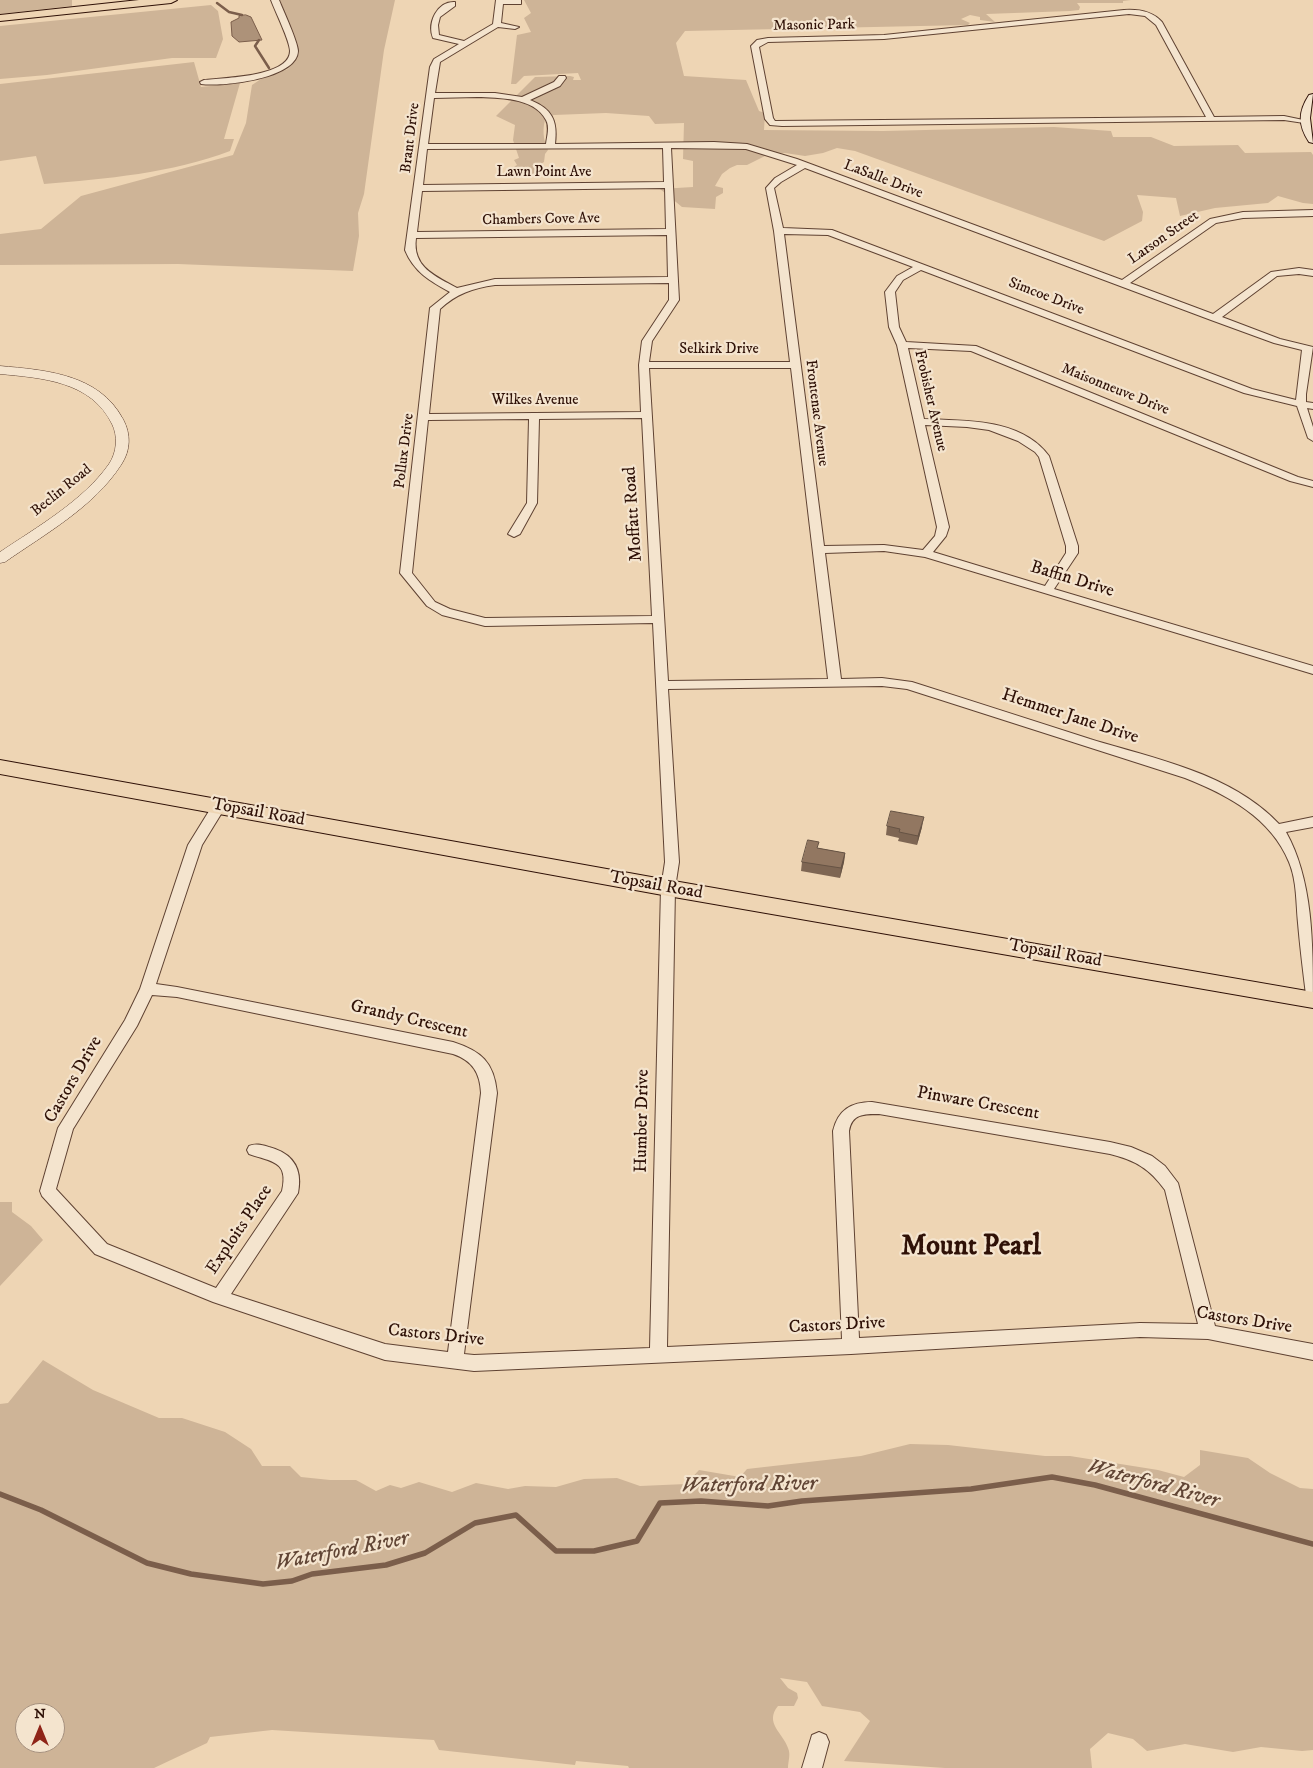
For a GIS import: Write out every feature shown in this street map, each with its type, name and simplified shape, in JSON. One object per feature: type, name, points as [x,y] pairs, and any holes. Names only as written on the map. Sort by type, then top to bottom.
[{"type":"main road","points":[[0,18],[171,0]]},
{"type":"main road","points":[[1313,97],[1304,116],[1304,121],[1313,140]]},
{"type":"main road","name":"Topsail Road","points":[[0,767],[668,888],[1313,1000]]},
{"type":"street","points":[[204,82],[263,76],[291,62],[295,56],[294,50],[275,0]]},
{"type":"street","points":[[515,27],[497,25],[500,1],[518,2]]},
{"type":"street","points":[[452,4],[442,9],[436,16],[434,30],[436,36],[466,44]]},
{"type":"street","name":"Masonic Park","points":[[1211,119],[1159,24],[1150,15],[1141,12],[1124,12],[874,38],[768,40],[760,42],[755,46],[769,119],[775,124],[1211,119],[1284,118],[1304,121]]},
{"type":"street","name":"Brant Drive","points":[[456,291],[430,277],[413,260],[410,250],[434,67],[437,61],[497,25]]},
{"type":"street","points":[[523,100],[557,84],[562,78]]},
{"type":"street","points":[[430,96],[488,95],[523,100],[537,106],[552,121],[550,146]]},
{"type":"street","name":"Moffatt Road","points":[[667,145],[674,280],[673,303],[647,341],[644,365],[672,862],[668,888]]},
{"type":"street","name":"LaSalle Drive","points":[[424,147],[739,146],[804,165],[1276,341],[1310,350]]},
{"type":"street","name":"Frontenac Avenue","points":[[804,165],[778,180],[770,188],[779,231],[794,366],[835,683]]},
{"type":"street","name":"Lawn Point Ave","points":[[418,188],[669,185]]},
{"type":"street","name":"Larson Street","points":[[1123,284],[1213,221],[1243,215],[1313,213]]},
{"type":"street","name":"Simcoe Drive","points":[[779,231],[829,232],[1248,391],[1313,406]]},
{"type":"street","name":"Chambers Cove Ave","points":[[412,234],[671,232]]},
{"type":"street","name":"Frobisher Avenue","points":[[921,266],[900,278],[890,292],[894,327],[902,346],[943,527],[940,536],[926,554]]},
{"type":"street","points":[[1214,318],[1274,274],[1298,271],[1313,272]]},
{"type":"street","name":"Pollux Drive","points":[[659,619],[485,622],[446,612],[431,604],[406,573],[435,308],[456,291],[477,284],[495,282],[674,280]]},
{"type":"street","name":"Maisonneuve Drive","points":[[902,346],[973,348],[1294,480],[1313,484]]},
{"type":"street","points":[[1310,350],[1300,404],[1304,420],[1313,438]]},
{"type":"street","name":"Selkirk Drive","points":[[644,365],[794,366]]},
{"type":"street","name":"Beclin Road","points":[[0,370],[61,378],[85,387],[104,399],[115,414],[124,440],[116,464],[96,486],[0,559]]},
{"type":"street","name":"Wilkes Avenue","points":[[424,417],[646,415]]},
{"type":"street","points":[[514,534],[532,503],[534,416]]},
{"type":"street","points":[[920,422],[976,424],[992,427],[1030,444],[1044,456],[1072,546],[1072,553],[1047,591]]},
{"type":"street","name":"Baffin Drive","points":[[818,550],[884,548],[926,554],[1313,670]]},
{"type":"street","name":"Hemmer Jane Drive","points":[[663,684],[890,682],[908,685],[1216,785],[1241,799],[1260,813],[1277,830],[1293,854],[1299,871],[1313,995]]},
{"type":"street","name":"Castors Drive","points":[[219,806],[195,845],[147,988],[132,1022],[66,1128],[48,1191],[101,1249],[219,1297],[385,1352],[474,1363],[850,1346],[1140,1330],[1208,1332],[1313,1352]]},
{"type":"street","points":[[1277,830],[1313,822]]},
{"type":"street","name":"Humber Drive","points":[[658,1354],[668,888]]},
{"type":"street","name":"Grandy Crescent","points":[[147,988],[177,992],[453,1048],[472,1055],[479,1061],[488,1075],[489,1093],[455,1361]]},
{"type":"street","name":"Pinware Crescent","points":[[850,1346],[841,1131],[842,1121],[850,1111],[864,1107],[880,1108],[1110,1148],[1146,1158],[1161,1172],[1172,1188],[1208,1332]]},
{"type":"street","name":"Exploits Place","points":[[219,1297],[290,1193],[292,1187],[292,1175],[287,1162],[274,1154],[255,1150]]},
{"type":"street","points":[[812,1768],[819,1742]]},
{"type":"shaded area","points":[[0,0],[72,0],[72,6],[0,14]]},
{"type":"shaded area","points":[[280,0],[395,0],[384,50],[364,194],[358,213],[359,236],[353,271],[178,264],[0,265],[0,234],[41,229],[81,196],[233,155],[246,123],[252,85],[261,79],[288,69],[298,55],[296,42]]},
{"type":"shaded area","points":[[524,0],[1131,0],[1123,1],[1123,3],[1077,3],[1080,7],[1079,10],[1070,11],[986,14],[995,22],[980,20],[980,17],[970,15],[961,19],[970,23],[968,25],[685,31],[676,43],[684,76],[746,80],[759,111],[765,113],[764,130],[883,131],[1054,127],[1111,131],[1113,137],[1151,137],[1174,146],[1238,145],[1245,153],[1311,152],[1313,155],[1313,204],[1278,196],[1268,203],[1215,208],[1180,216],[1176,198],[1137,195],[1143,212],[1142,221],[1104,241],[855,151],[837,148],[805,156],[785,153],[767,155],[747,165],[737,165],[722,174],[715,186],[723,188],[723,193],[716,197],[715,209],[682,207],[660,189],[693,187],[693,161],[683,159],[684,123],[655,124],[649,116],[606,113],[546,117],[544,134],[548,150],[545,154],[544,162],[539,165],[541,170],[532,175],[513,178],[516,173],[512,168],[517,165],[514,160],[519,158],[513,140],[515,125],[496,116],[535,77],[570,76],[574,77],[573,80],[581,80],[578,73],[524,76],[516,84],[511,84],[517,35],[531,32],[524,18],[531,13]]},
{"type":"shaded area","points":[[211,5],[218,11],[223,39],[216,58],[172,58],[47,75],[0,79],[0,26]]},
{"type":"shaded area","points":[[246,15],[251,17],[262,40],[239,42],[232,36],[231,22],[239,18],[239,16]]},
{"type":"shaded area","points":[[194,62],[201,87],[240,83],[224,139],[234,139],[230,151],[208,159],[162,170],[44,184],[36,156],[0,161],[0,84]]},
{"type":"shaded area","points":[[0,1202],[12,1202],[12,1212],[31,1226],[43,1240],[0,1286]]},
{"type":"shaded area","points":[[43,1360],[93,1390],[159,1418],[182,1418],[225,1432],[251,1449],[262,1466],[290,1466],[301,1477],[356,1480],[376,1491],[390,1485],[401,1488],[419,1482],[452,1492],[476,1483],[508,1489],[525,1486],[556,1487],[584,1479],[617,1478],[640,1486],[686,1484],[699,1470],[740,1477],[747,1469],[861,1456],[910,1444],[948,1445],[1045,1456],[1070,1456],[1158,1470],[1184,1477],[1200,1465],[1200,1450],[1248,1458],[1270,1473],[1300,1488],[1313,1489],[1313,1750],[1302,1751],[1261,1747],[1233,1752],[1185,1744],[1147,1751],[1133,1739],[1108,1733],[1090,1749],[1092,1768],[945,1768],[844,1761],[870,1721],[860,1712],[822,1706],[807,1682],[780,1678],[788,1688],[797,1693],[798,1698],[794,1706],[778,1706],[773,1718],[776,1728],[789,1751],[788,1768],[629,1768],[628,1766],[576,1761],[575,1765],[439,1750],[434,1740],[272,1730],[210,1737],[207,1743],[154,1768],[0,1768],[0,1404],[8,1403]]},
{"type":"building","points":[[891,811],[924,817],[918,836],[899,832],[900,829],[887,826]]},
{"type":"building","points":[[808,840],[819,842],[817,848],[845,853],[841,868],[802,862]]},
{"type":"waterway","points":[[217,3],[229,12],[242,15]]},
{"type":"waterway","points":[[259,40],[255,46],[269,68]]},
{"type":"waterway","name":"Waterford River","points":[[0,1494],[41,1510],[147,1563],[191,1574],[263,1584],[292,1581],[312,1574],[386,1565],[425,1553],[475,1523],[516,1515],[556,1551],[594,1551],[637,1541],[660,1503],[701,1501],[768,1506],[802,1501],[971,1489],[1052,1477],[1095,1485],[1313,1544]]},
{"type":"district","name":"Mount Pearl","points":[[971,1248]]}]
